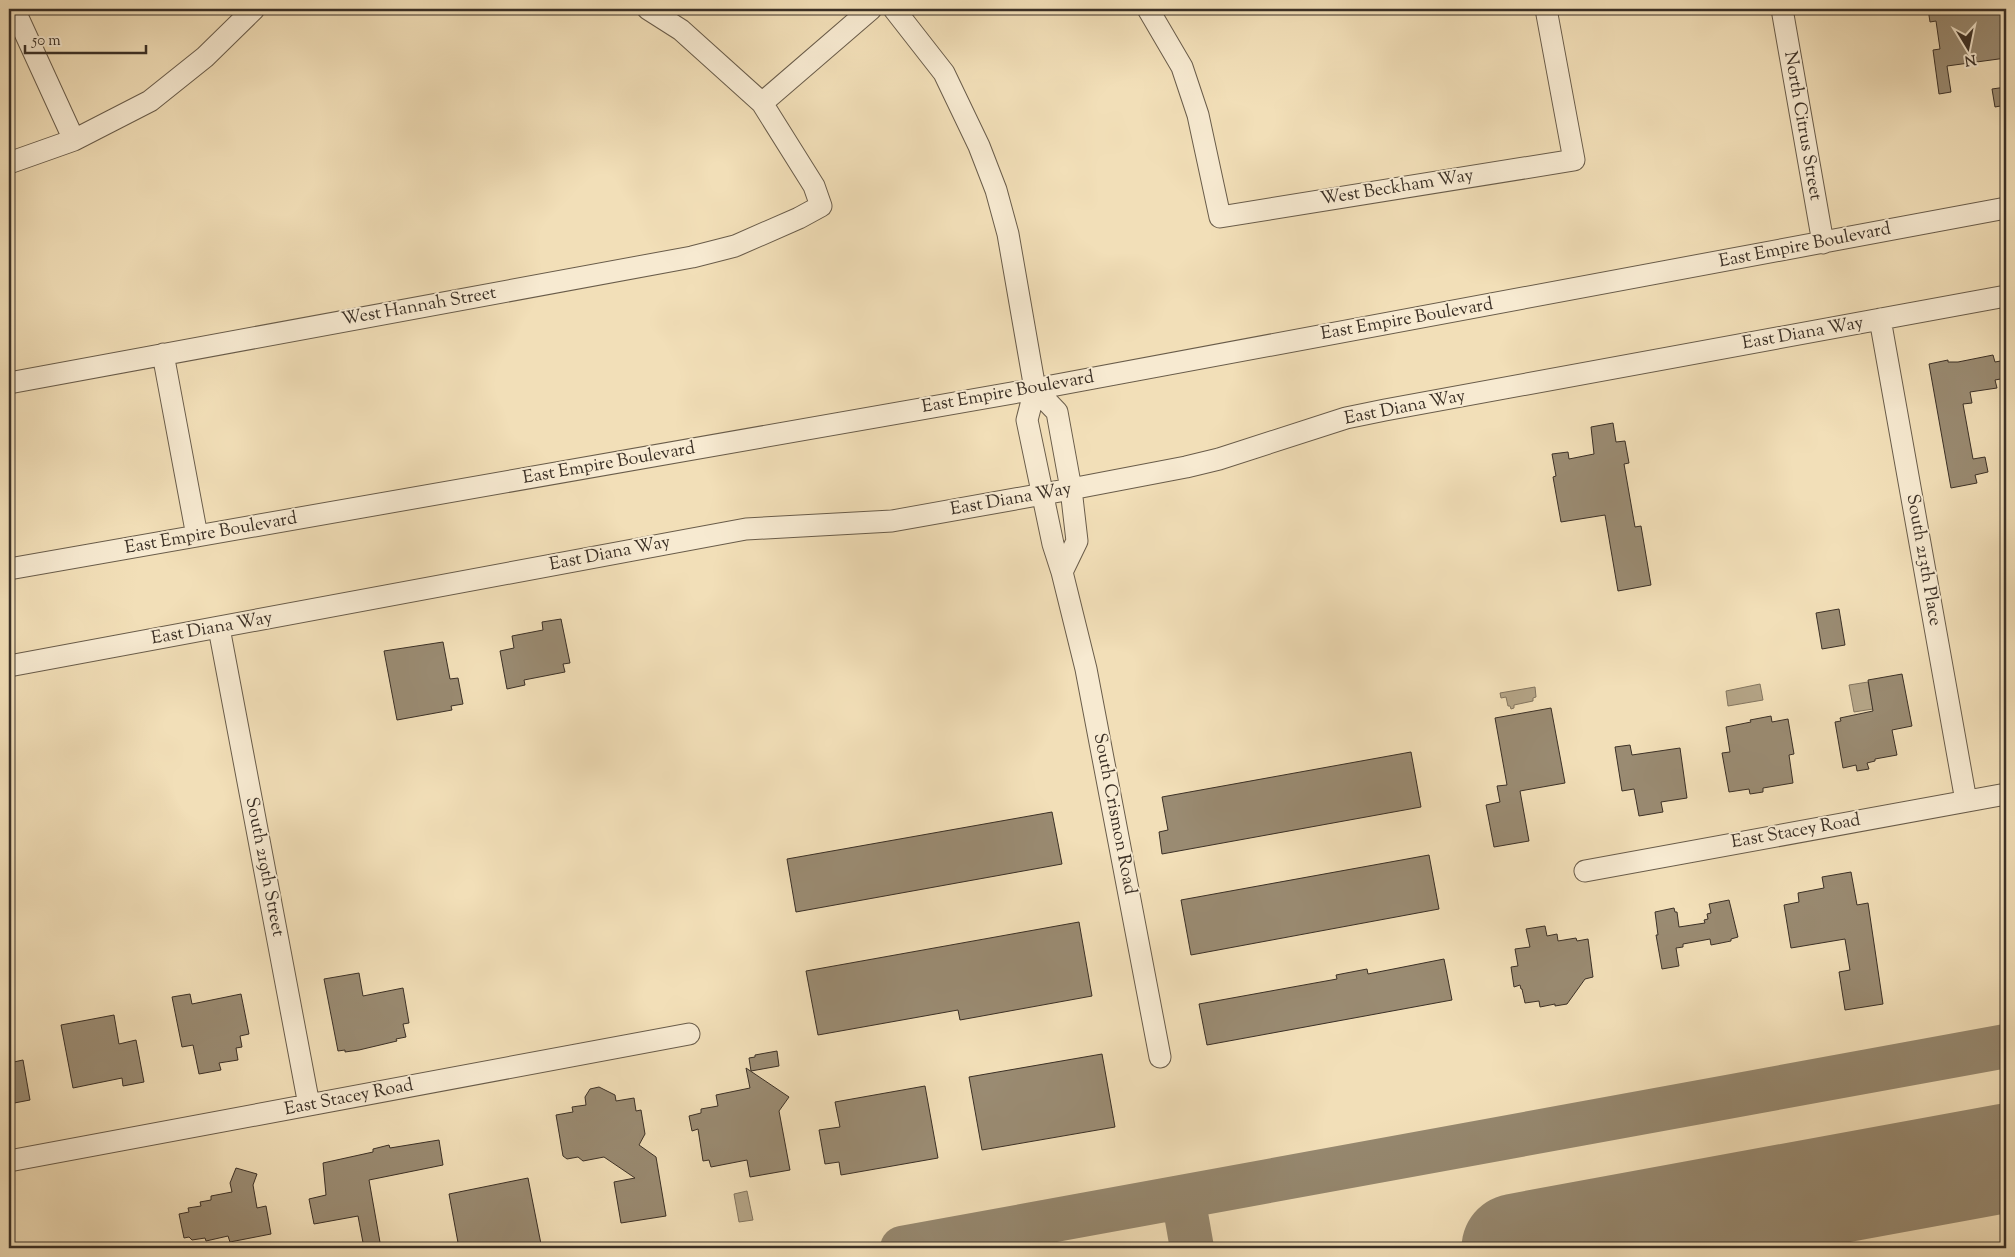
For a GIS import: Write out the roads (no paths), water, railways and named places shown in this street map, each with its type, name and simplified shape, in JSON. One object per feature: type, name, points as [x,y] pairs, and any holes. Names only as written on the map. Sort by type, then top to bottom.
[{"type":"street","points":[[14,9],[74,140]]},
{"type":"street","points":[[9,163],[74,140],[150,101],[205,57],[254,9]]},
{"type":"street","points":[[648,9],[681,30],[762,103],[871,9]]},
{"type":"street","points":[[894,9],[944,74],[979,146],[996,190],[1008,234],[1035,389],[1057,412],[1071,490],[1077,541],[1062,572]]},
{"type":"street","name":"West Beckham Way","points":[[1149,9],[1182,66],[1198,115],[1220,217],[1574,160],[1546,9]]},
{"type":"street","name":"North Citrus Street","points":[[1782,9],[1824,243]]},
{"type":"street","name":"West Hannah Street","points":[[9,383],[692,257],[734,246],[799,218],[820,206],[814,186],[762,103]]},
{"type":"street","name":"East Empire Boulevard","points":[[9,569],[1035,389],[2006,208]]},
{"type":"street","name":"East Diana Way","points":[[9,666],[746,529],[892,522],[1071,490],[1210,461],[1346,418],[2006,296]]},
{"type":"street","name":"South 213th Place","points":[[1880,320],[1966,801]]},
{"type":"street","points":[[163,354],[197,536]]},
{"type":"street","name":"South Crismon Road","points":[[1035,389],[1027,420],[1053,544],[1062,572],[1086,669],[1160,1057]]},
{"type":"street","name":"South 219th Street","points":[[219,628],[309,1106]]},
{"type":"street","name":"East Stacey Road","points":[[1585,871],[2006,794]]},
{"type":"street","name":"East Stacey Road","points":[[9,1161],[689,1034]]}]
